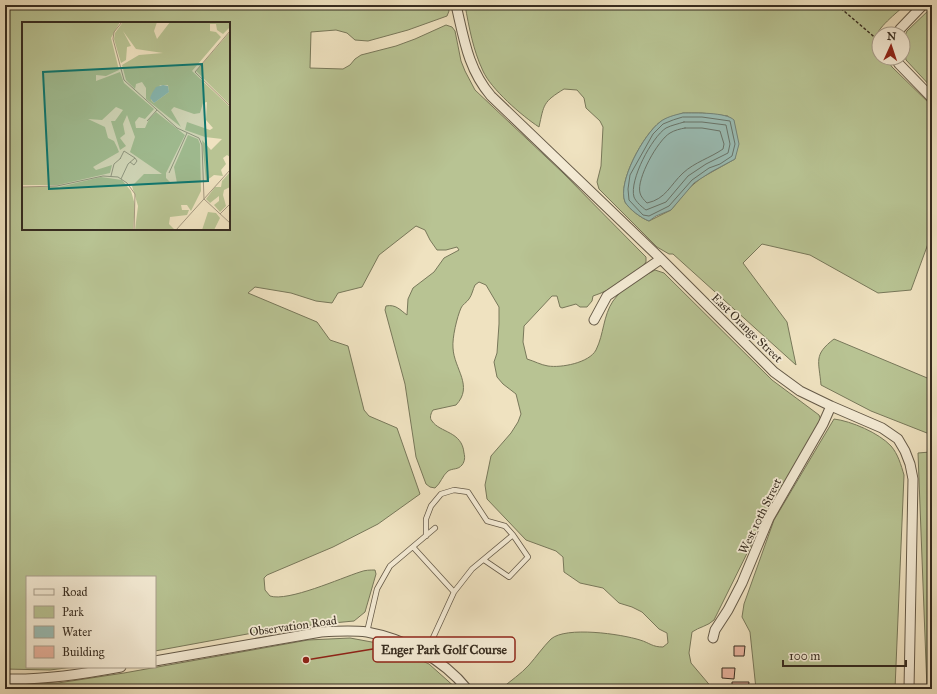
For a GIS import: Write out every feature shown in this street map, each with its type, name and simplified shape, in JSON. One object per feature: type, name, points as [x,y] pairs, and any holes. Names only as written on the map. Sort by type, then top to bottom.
[{"type":"street","name":"East Orange Street","points":[[456,5],[468,56],[482,85],[491,96],[661,259],[774,372],[800,391],[890,433],[898,439],[910,464],[913,479],[909,689]]},
{"type":"street","points":[[903,26],[923,5]]},
{"type":"street","points":[[901,66],[932,98]]},
{"type":"street","points":[[594,320],[607,296],[661,259]]},
{"type":"street","name":"West 10th Street","points":[[713,638],[715,630],[728,610],[742,583],[769,518],[823,424],[831,406]]},
{"type":"street","name":"Observation Road","points":[[156,661],[321,632],[367,632],[411,646],[426,653],[444,666],[467,689]]},
{"type":"street","points":[[5,679],[46,679],[116,668]]},
{"type":"lane","points":[[426,536],[426,519],[431,506],[441,494],[454,490],[468,492],[487,521],[505,526],[528,557],[509,577],[484,560]]},
{"type":"lane","points":[[367,632],[377,589],[390,566],[435,528]]},
{"type":"lane","points":[[426,653],[454,592],[472,569],[513,535]]},
{"type":"lane","points":[[413,547],[454,592]]},
{"type":"path","points":[[837,5],[871,33]]},
{"type":"green space","points":[[5,5],[448,5],[449,11],[447,16],[408,30],[368,41],[355,40],[347,33],[336,30],[311,32],[310,68],[343,69],[361,55],[396,46],[446,25],[452,27],[455,31],[461,61],[475,90],[563,173],[646,257],[646,262],[643,266],[613,287],[593,296],[592,301],[587,307],[580,307],[576,304],[562,308],[560,307],[557,296],[552,296],[524,326],[523,342],[527,359],[543,365],[560,366],[574,364],[592,355],[599,344],[607,313],[613,301],[627,287],[655,270],[664,273],[772,380],[819,415],[821,420],[765,517],[714,620],[692,632],[689,653],[691,663],[713,689],[501,689],[526,668],[545,645],[558,635],[594,632],[620,635],[643,641],[654,646],[663,647],[668,643],[667,633],[659,629],[642,612],[619,603],[603,588],[580,583],[564,572],[563,557],[556,551],[526,540],[487,499],[485,485],[491,456],[511,433],[521,414],[516,394],[503,384],[497,377],[494,362],[497,353],[499,307],[486,285],[479,282],[475,285],[470,297],[461,308],[454,333],[454,356],[463,384],[461,398],[456,405],[433,410],[430,417],[436,425],[459,440],[465,456],[464,460],[459,468],[448,471],[435,488],[426,484],[416,457],[405,384],[385,310],[386,306],[393,306],[407,315],[408,299],[413,288],[434,272],[444,258],[459,250],[457,247],[446,250],[437,250],[425,230],[416,226],[379,255],[362,287],[338,293],[332,303],[316,301],[291,293],[255,287],[248,293],[317,322],[330,340],[348,346],[364,410],[369,416],[397,428],[420,494],[378,524],[333,547],[267,575],[264,578],[265,590],[270,596],[278,597],[301,593],[362,571],[375,570],[376,574],[365,612],[354,621],[280,628],[156,651],[156,576],[26,576],[26,668],[65,668],[50,670],[5,669]]},
{"type":"green space","points":[[465,5],[905,5],[883,26],[871,26],[871,66],[891,66],[932,106],[932,233],[911,290],[878,293],[810,255],[762,244],[743,263],[787,322],[796,365],[673,254],[669,254],[657,247],[599,189],[597,182],[601,166],[603,127],[600,121],[586,108],[584,98],[577,90],[564,89],[552,97],[544,108],[539,127],[516,109],[493,86],[483,71],[472,38]],"holes":[[[683,113],[702,113],[728,116],[735,159],[701,178],[688,189],[671,210],[649,221],[642,218],[627,205],[625,202],[624,193],[628,171],[640,147],[660,122]]]},
{"type":"green space","points":[[932,7],[932,88],[911,65],[911,27]]},
{"type":"green space","points":[[834,339],[932,380],[932,435],[871,411],[821,385],[819,364],[820,354]]},
{"type":"green space","points":[[834,419],[864,428],[886,441],[896,452],[904,475],[895,689],[756,689],[750,632],[742,617],[744,604],[774,520]]},
{"type":"green space","points":[[930,452],[932,456],[932,688],[927,689],[918,453]]},
{"type":"green space","points":[[350,638],[388,645],[429,664],[457,689],[5,689],[5,683],[58,683],[156,668],[308,640]]},
{"type":"water","points":[[683,113],[718,114],[730,117],[734,120],[739,144],[735,159],[694,183],[671,210],[656,216],[649,221],[642,218],[629,208],[625,202],[624,193],[628,171],[640,147],[654,128],[665,119]]},
{"type":"building","points":[[734,646],[745,646],[744,656],[734,656]]},
{"type":"building","points":[[722,668],[735,668],[734,679],[722,678]]},
{"type":"building","points":[[732,682],[749,682],[748,689],[732,689]]},
{"type":"place","name":"Enger Park Golf Course","points":[[306,660]]}]
